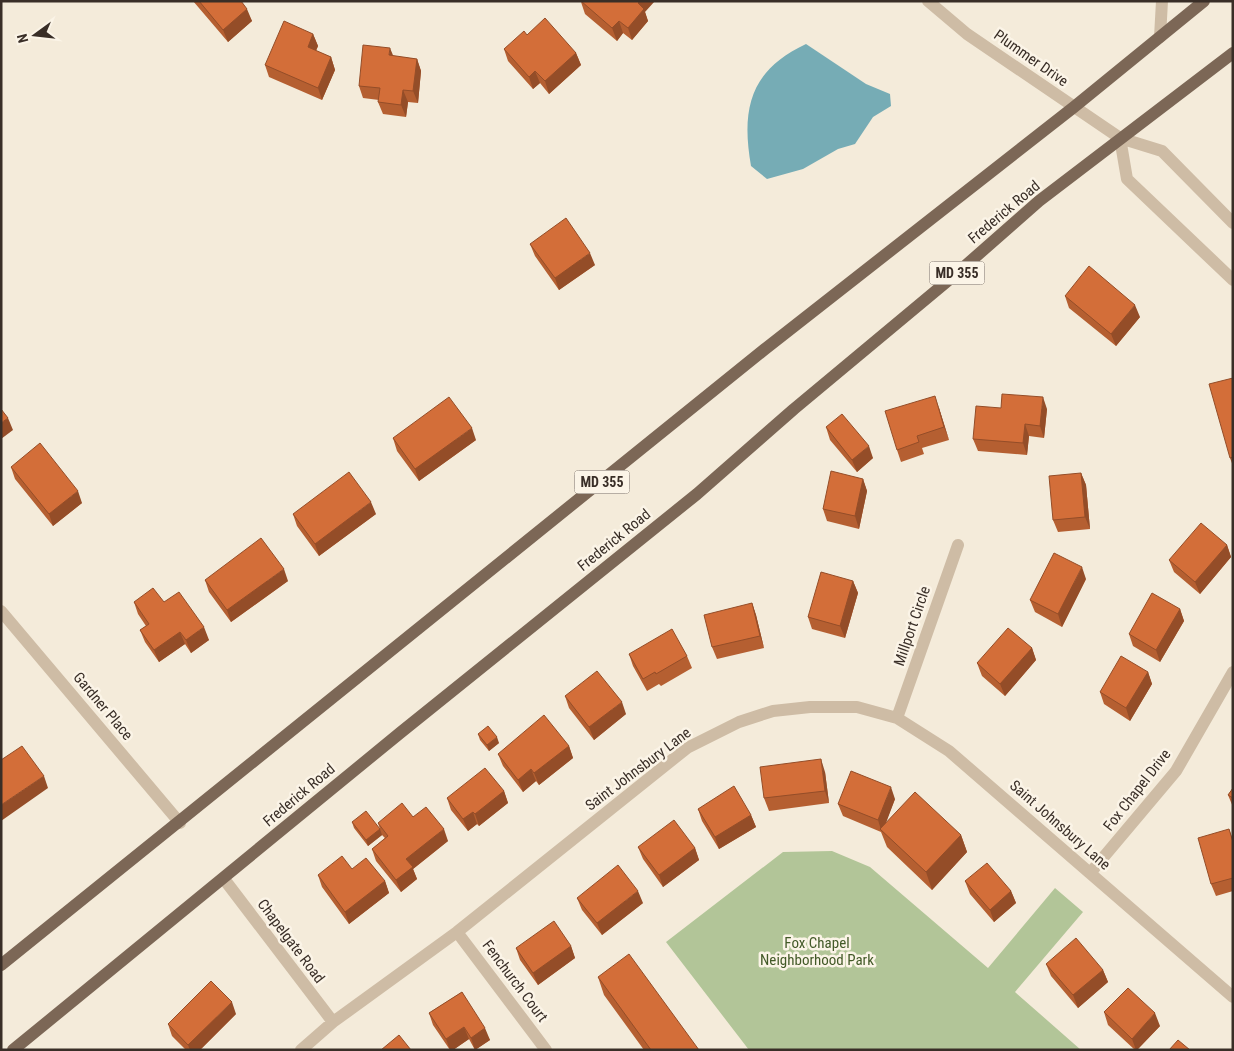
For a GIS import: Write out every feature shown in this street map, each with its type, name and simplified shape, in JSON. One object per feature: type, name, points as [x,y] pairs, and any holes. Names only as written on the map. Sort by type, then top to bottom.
[{"type":"main road","name":"MD 355","points":[[1,965],[180,823],[765,349],[1074,107],[1204,1]]},
{"type":"main road","name":"Frederick Road","points":[[13,1050],[400,733],[698,494],[794,408],[956,274],[1039,201],[1233,52]]},
{"type":"street","name":"Plummer Drive","points":[[928,1],[967,34],[1120,138],[1162,151],[1233,223]]},
{"type":"street","points":[[1160,37],[1162,1]]},
{"type":"street","points":[[1120,138],[1127,179],[1233,280]]},
{"type":"street","name":"Millport Circle","points":[[897,718],[958,545]]},
{"type":"street","name":"Gardner Place","points":[[1,611],[180,823]]},
{"type":"street","name":"Fox Chapel Drive","points":[[1091,872],[1176,771],[1233,672]]},
{"type":"street","name":"Saint Johnsbury Lane","points":[[301,1050],[333,1022],[457,932],[687,748],[739,722],[773,711],[810,707],[858,708],[897,718],[950,751],[1233,997]]},
{"type":"street","name":"Chapelgate Road","points":[[224,879],[333,1022]]},
{"type":"street","name":"Fenchurch Court","points":[[457,932],[546,1050]]},
{"type":"green space","name":"Fox Chapel Neighborhood Park","points":[[832,851],[870,867],[988,968],[1055,888],[1083,912],[1015,992],[1081,1050],[749,1050],[666,942],[783,852]]},
{"type":"water","points":[[806,44],[866,84],[890,94],[891,106],[873,117],[855,144],[838,149],[803,169],[767,179],[751,166],[748,145],[749,109],[761,79],[772,66],[787,54]]},
{"type":"building","points":[[199,1],[241,1],[247,9],[223,30]]},
{"type":"building","points":[[581,1],[640,1],[638,3],[644,9],[628,28],[619,21],[612,28]]},
{"type":"building","points":[[545,18],[576,53],[545,81],[535,71],[529,77],[504,49],[524,31],[527,35]]},
{"type":"building","points":[[284,21],[313,34],[308,47],[331,57],[318,88],[265,65]]},
{"type":"building","points":[[363,45],[390,48],[389,55],[417,59],[413,91],[403,90],[401,105],[378,102],[380,88],[359,86]]},
{"type":"building","points":[[566,218],[590,253],[555,278],[530,244]]},
{"type":"building","points":[[1089,266],[1135,305],[1111,334],[1065,296]]},
{"type":"building","points":[[1233,378],[1233,457],[1230,458],[1209,384]]},
{"type":"building","points":[[1002,394],[1043,397],[1040,426],[1025,424],[1023,443],[973,439],[976,406],[1001,408]]},
{"type":"building","points":[[935,396],[944,427],[917,436],[919,442],[897,450],[885,411]]},
{"type":"building","points":[[449,397],[472,428],[415,469],[393,438]]},
{"type":"building","points":[[1,409],[8,418],[1,423]]},
{"type":"building","points":[[842,414],[869,446],[852,460],[826,427]]},
{"type":"building","points":[[40,443],[78,491],[49,514],[11,467]]},
{"type":"building","points":[[831,471],[863,479],[855,516],[823,509]]},
{"type":"building","points":[[349,472],[371,502],[315,544],[293,514]]},
{"type":"building","points":[[1081,473],[1085,517],[1053,520],[1049,476]]},
{"type":"building","points":[[1201,523],[1227,545],[1195,582],[1169,560]]},
{"type":"building","points":[[261,538],[284,569],[227,610],[205,580]]},
{"type":"building","points":[[1054,553],[1082,567],[1058,614],[1030,600]]},
{"type":"building","points":[[821,572],[853,581],[840,626],[808,617]]},
{"type":"building","points":[[153,588],[164,602],[179,592],[204,627],[186,640],[180,632],[154,650],[140,630],[149,624],[134,602]]},
{"type":"building","points":[[1152,593],[1180,609],[1156,650],[1129,634]]},
{"type":"building","points":[[752,603],[760,636],[712,647],[704,615]]},
{"type":"building","points":[[1008,628],[1032,648],[1000,684],[977,663]]},
{"type":"building","points":[[672,629],[687,656],[656,674],[655,672],[643,679],[629,654]]},
{"type":"building","points":[[1121,656],[1148,672],[1126,708],[1100,692]]},
{"type":"building","points":[[597,671],[622,702],[589,727],[565,696]]},
{"type":"building","points":[[544,715],[569,746],[534,773],[531,769],[518,780],[498,754]]},
{"type":"building","points":[[488,726],[497,737],[487,745],[478,734]]},
{"type":"building","points":[[22,746],[44,776],[1,805],[1,760]]},
{"type":"building","points":[[821,759],[825,791],[764,798],[760,767]]},
{"type":"building","points":[[485,768],[504,791],[475,814],[473,812],[463,819],[447,798]]},
{"type":"building","points":[[851,771],[891,787],[878,820],[838,804]]},
{"type":"building","points":[[734,786],[751,815],[715,837],[698,809]]},
{"type":"building","points":[[1233,788],[1233,798],[1228,795]]},
{"type":"building","points":[[915,792],[961,835],[926,872],[880,829]]},
{"type":"building","points":[[402,803],[413,817],[426,807],[444,829],[406,859],[413,867],[396,880],[372,849],[388,836],[378,823]]},
{"type":"building","points":[[366,811],[380,829],[366,840],[352,822]]},
{"type":"building","points":[[674,820],[695,848],[659,875],[638,847]]},
{"type":"building","points":[[1229,829],[1233,842],[1233,878],[1211,884],[1198,838]]},
{"type":"building","points":[[342,856],[352,869],[366,858],[385,881],[345,912],[318,875]]},
{"type":"building","points":[[987,863],[1011,891],[990,910],[965,881]]},
{"type":"building","points":[[618,865],[638,891],[597,923],[577,898]]},
{"type":"building","points":[[554,921],[571,946],[533,973],[516,948]]},
{"type":"building","points":[[1076,938],[1103,970],[1073,995],[1046,964]]},
{"type":"building","points":[[629,954],[699,1050],[651,1050],[598,977]]},
{"type":"building","points":[[211,981],[232,1002],[188,1045],[168,1024]]},
{"type":"building","points":[[1128,988],[1155,1013],[1132,1039],[1104,1012]]},
{"type":"building","points":[[462,992],[485,1028],[471,1038],[464,1027],[446,1039],[429,1013]]},
{"type":"building","points":[[399,1035],[411,1050],[381,1050]]},
{"type":"building","points":[[1178,1040],[1190,1050],[1169,1050]]}]
